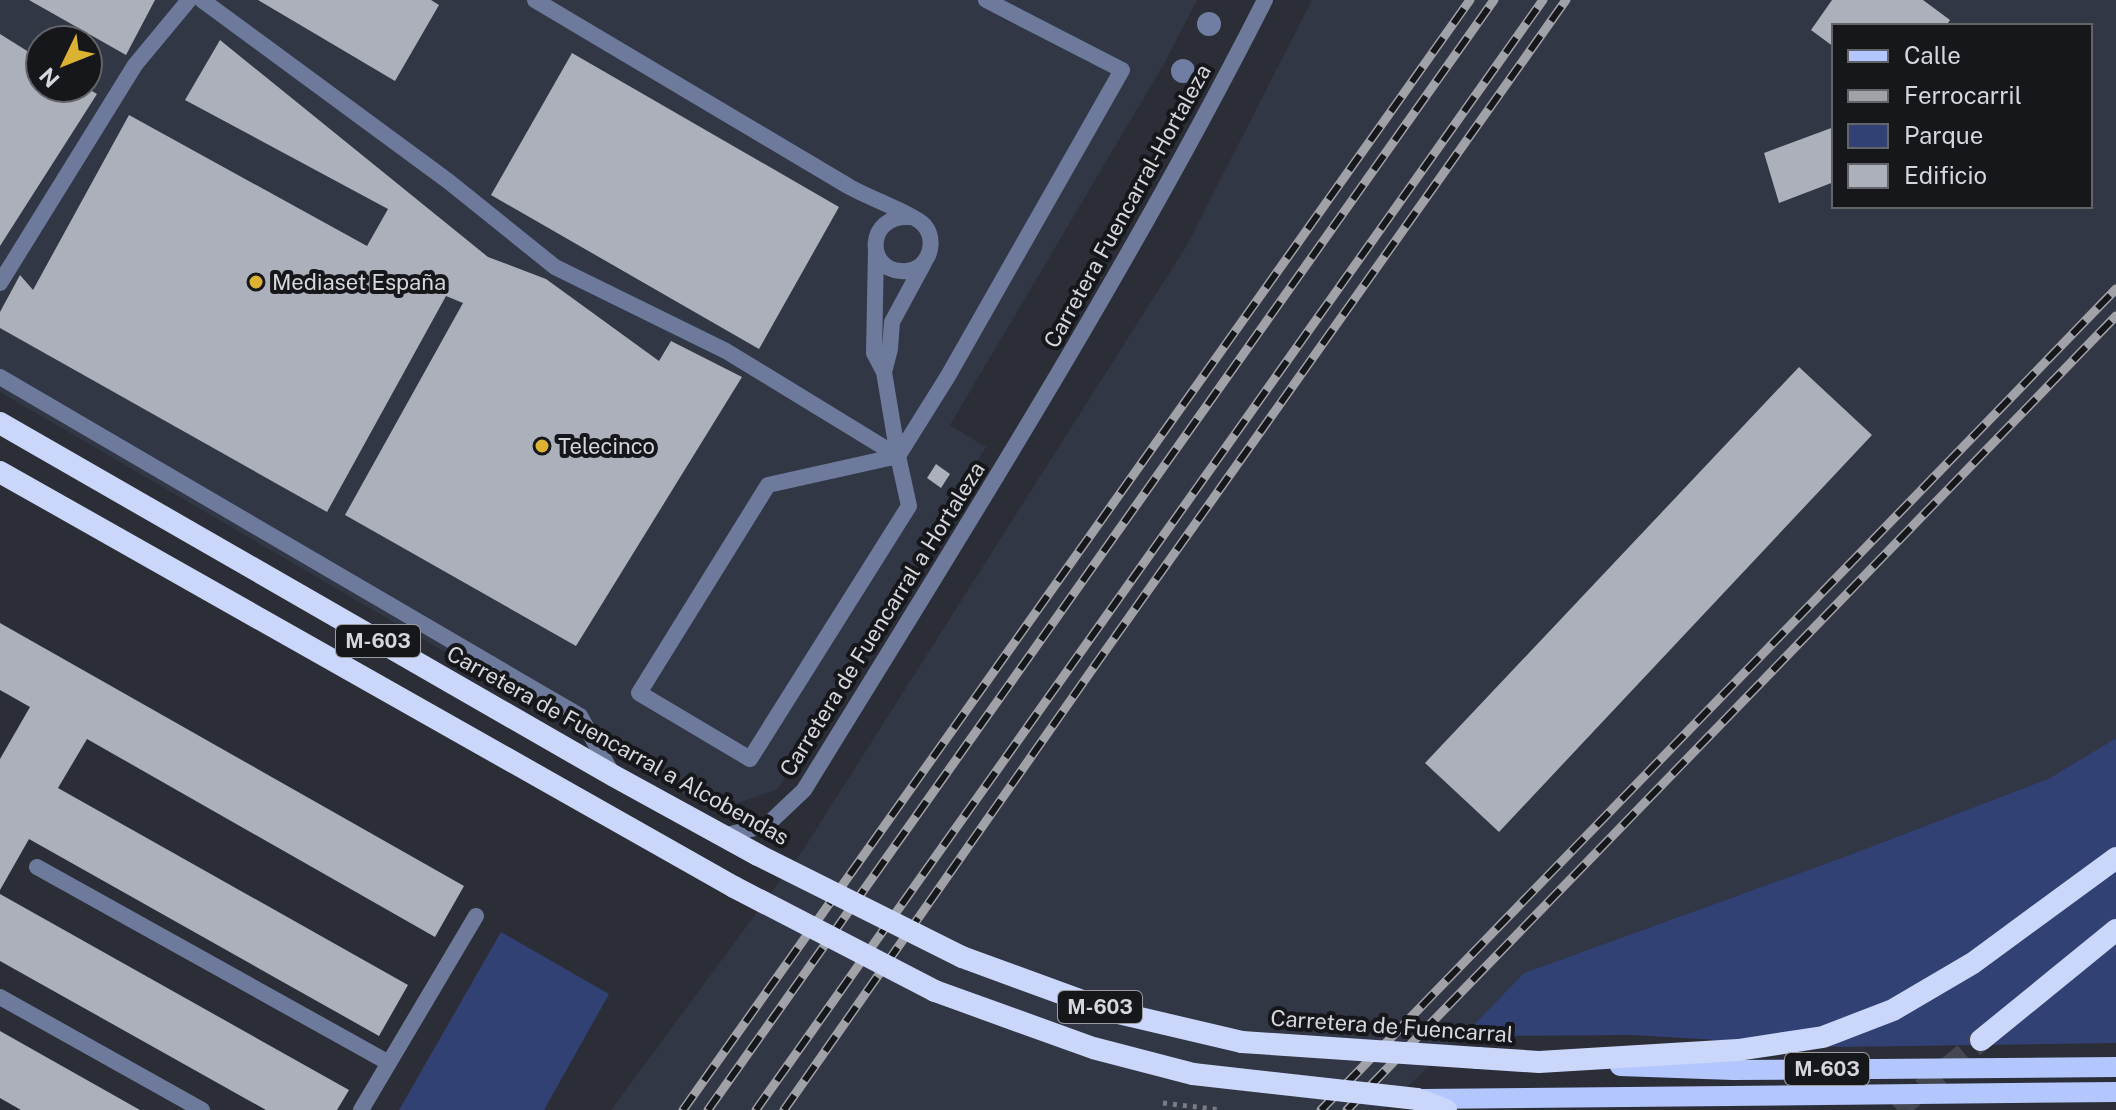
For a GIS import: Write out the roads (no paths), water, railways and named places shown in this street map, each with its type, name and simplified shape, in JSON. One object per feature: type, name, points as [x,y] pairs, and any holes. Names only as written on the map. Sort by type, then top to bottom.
[{"type":"highway","name":"Carretera de Fuencarral a Alcobendas","points":[[0,423],[614,776],[758,855],[962,957],[1110,1011],[1242,1042]]},
{"type":"highway","name":"M-603","points":[[0,472],[734,887],[935,991],[1093,1048],[1193,1074],[1417,1099]]},
{"type":"highway","name":"Carretera de Fuencarral","points":[[1242,1042],[1539,1062],[1738,1050],[1823,1037],[1893,1010],[1973,963],[2116,858]]},
{"type":"highway","points":[[1981,1040],[2116,930]]},
{"type":"highway","points":[[1417,1099],[1446,1110]]},
{"type":"main road","name":"M-603","points":[[1539,1062],[1733,1070],[2116,1067]]},
{"type":"main road","name":"M-603","points":[[1417,1099],[2116,1092]]},
{"type":"street","points":[[0,283],[135,65],[189,0]]},
{"type":"street","points":[[202,0],[448,181],[555,267],[726,351],[898,456]]},
{"type":"street","points":[[535,0],[860,193],[918,220],[929,234],[930,252],[892,322],[884,372]]},
{"type":"street","points":[[909,217],[891,219],[883,224],[876,240],[874,353],[884,372],[898,456],[909,506],[750,759],[639,693],[768,485],[898,456],[948,376],[1122,70],[986,0]]},
{"type":"street","name":"Carretera Fuencarral-Hortaleza","points":[[1025,431],[1220,89],[1265,0]]},
{"type":"street","points":[[860,193],[883,224]]},
{"type":"street","points":[[876,250],[885,265],[893,270],[912,270],[926,260]]},
{"type":"street","points":[[0,377],[580,716],[614,776]]},
{"type":"street","name":"Carretera de Fuencarral a Hortaleza","points":[[723,836],[767,825],[804,790],[1025,431]]},
{"type":"street","points":[[37,867],[389,1063]]},
{"type":"street","points":[[361,1110],[476,916]]},
{"type":"street","points":[[0,997],[202,1110]]},
{"type":"tunnel","points":[[1897,1110],[1981,1040]]},
{"type":"railway","points":[[683,1110],[1470,0]]},
{"type":"railway","points":[[708,1110],[1494,0]]},
{"type":"railway","points":[[756,1110],[1543,0]]},
{"type":"railway","points":[[784,1110],[1566,0]]},
{"type":"railway","points":[[1321,1110],[2116,289]]},
{"type":"railway","points":[[1347,1110],[2116,316]]},
{"type":"place","name":"Mediaset España","points":[[256,282]]},
{"type":"place","name":"Telecinco","points":[[542,446]]}]
